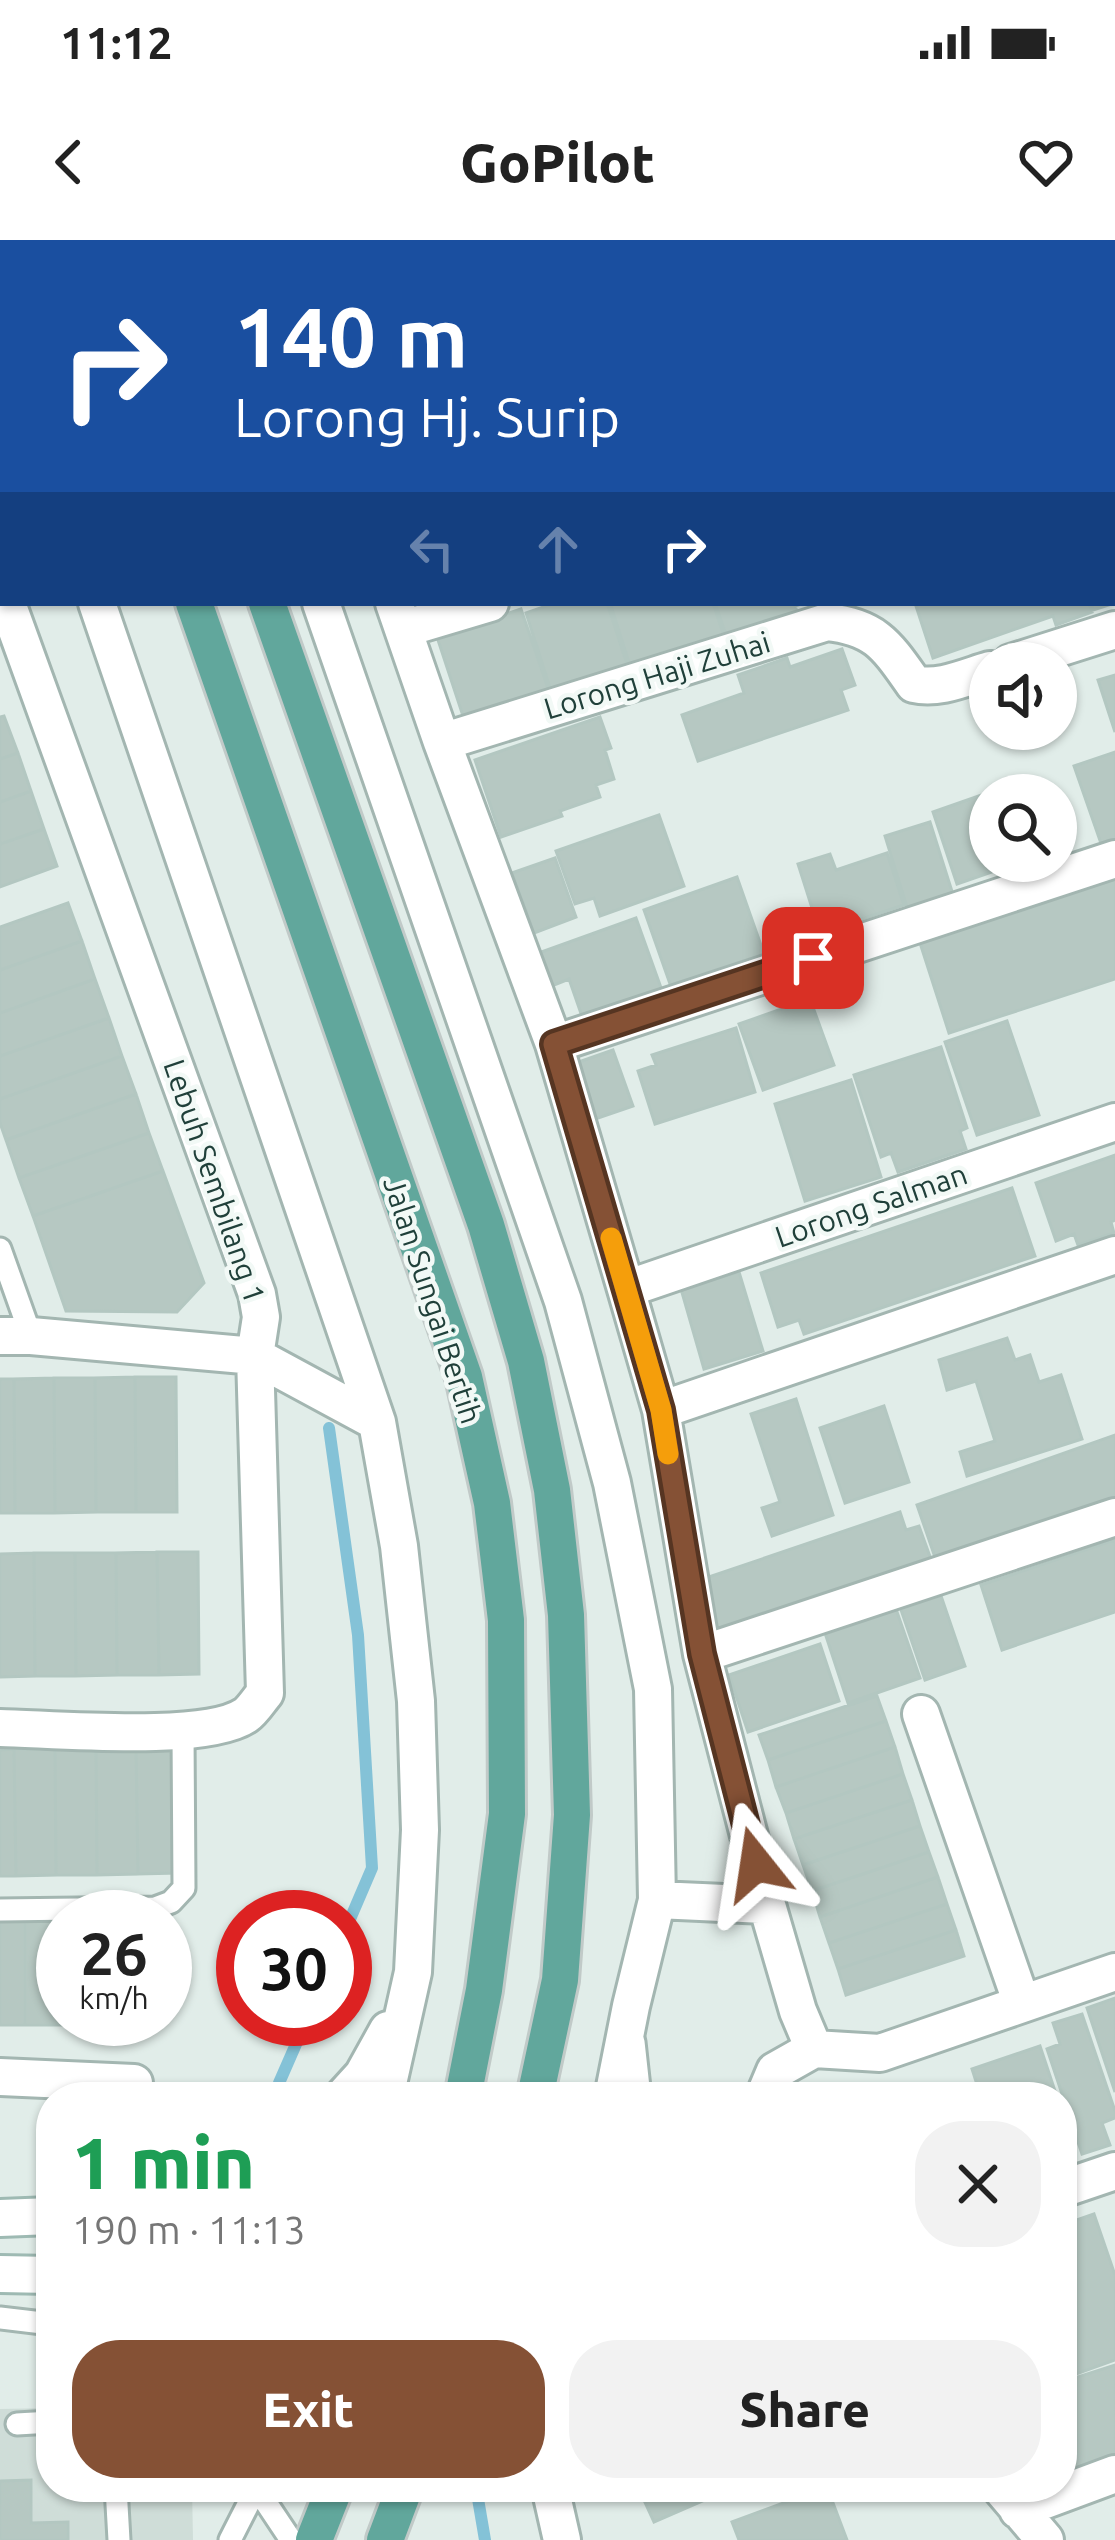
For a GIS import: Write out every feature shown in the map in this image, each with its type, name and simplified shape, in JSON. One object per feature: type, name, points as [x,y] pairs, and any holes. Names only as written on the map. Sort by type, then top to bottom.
[{"type":"main road","name":"Jalan Sungai Bertih","points":[[195,606],[464,1377],[492,1503],[506,1620],[507,1814],[484,1990],[466,2082]]},
{"type":"main road","points":[[268,606],[486,1226],[526,1361],[552,1490],[566,1615],[572,1815],[560,1980],[538,2082]]},
{"type":"main road","points":[[314,2540],[329,2502]]},
{"type":"main road","points":[[385,2540],[399,2502]]},
{"type":"street","name":"Lebuh Sembilang 1","points":[[0,1728],[183,1732],[220,1726],[248,1714],[265,1693],[257,1294],[8,606]]},
{"type":"street","points":[[98,606],[376,1422],[400,1546],[416,1701],[420,1830],[413,1972],[388,2082]]},
{"type":"street","points":[[322,606],[562,1301],[612,1483],[653,1689],[657,1900],[616,2082]]},
{"type":"street","points":[[469,606],[399,616],[554,1044],[626,1289],[661,1410],[702,1654],[767,1905],[814,2049]]},
{"type":"street","name":"Lorong Haji Zuhai","points":[[442,742],[827,622],[854,625],[872,634],[914,684],[925,687],[969,676]]},
{"type":"street","points":[[1077,642],[1115,630]]},
{"type":"street","points":[[554,1044],[1115,859]]},
{"type":"street","name":"Lorong Salman","points":[[626,1289],[1115,1122]]},
{"type":"street","points":[[661,1410],[1115,1256]]},
{"type":"street","points":[[15,1336],[255,1356],[376,1422]]},
{"type":"street","points":[[702,1654],[1115,1517]]},
{"type":"street","points":[[921,1714],[1022,2004]]},
{"type":"street","points":[[657,1900],[767,1905]]},
{"type":"street","points":[[357,2082],[389,2028],[413,1972]]},
{"type":"street","points":[[770,2082],[775,2071],[814,2049],[880,2053],[1115,1972]]},
{"type":"street","points":[[0,2077],[112,2082]]},
{"type":"street","points":[[1077,2183],[1115,2171]]},
{"type":"street","points":[[0,2218],[36,2217]]},
{"type":"street","points":[[0,2274],[36,2275]]},
{"type":"street","points":[[1077,2483],[1115,2474]]},
{"type":"street","points":[[553,2502],[562,2540]]},
{"type":"street","points":[[1012,2502],[1045,2540]]},
{"type":"lane","points":[[0,1249],[15,1336]]},
{"type":"lane","points":[[0,1910],[155,1908],[171,1902],[184,1888],[183,1732]]},
{"type":"lane","points":[[631,2006],[639,2082]]},
{"type":"lane","points":[[0,2318],[36,2322]]},
{"type":"lane","points":[[17,2424],[36,2423]]},
{"type":"lane","points":[[117,2502],[119,2540]]},
{"type":"lane","points":[[230,2540],[250,2502]]},
{"type":"lane","points":[[266,2502],[291,2540]]},
{"type":"shaded area","points":[[36,2408],[36,2502],[192,2502],[193,2540],[0,2540],[0,2409]]},
{"type":"building","points":[[546,606],[608,606],[629,670],[552,694],[526,613]]},
{"type":"building","points":[[611,606],[714,606],[725,639],[631,669]]},
{"type":"building","points":[[716,606],[795,606],[798,614],[727,638]]},
{"type":"building","points":[[916,606],[1090,606],[1092,612],[1056,625],[1053,616],[933,658]]},
{"type":"building","points":[[521,609],[551,697],[466,725],[437,637]]},
{"type":"building","points":[[842,649],[855,685],[841,690],[848,710],[698,761],[682,715],[744,693],[738,675],[787,658],[790,667]]},
{"type":"building","points":[[1115,675],[1115,732],[1098,680]]},
{"type":"building","points":[[4,716],[18,753],[0,759],[0,717]]},
{"type":"building","points":[[600,717],[611,748],[605,750],[614,779],[596,785],[600,797],[501,837],[475,760]]},
{"type":"building","points":[[1115,752],[1115,852],[1105,855],[1074,766]]},
{"type":"building","points":[[18,753],[31,791],[0,802],[0,759]]},
{"type":"building","points":[[31,791],[44,829],[0,844],[0,802]]},
{"type":"building","points":[[969,799],[969,880],[957,884],[933,812]]},
{"type":"building","points":[[659,815],[684,886],[600,916],[594,898],[575,904],[556,851]]},
{"type":"building","points":[[930,822],[956,904],[910,917],[885,836]]},
{"type":"building","points":[[44,829],[57,866],[0,887],[0,844]]},
{"type":"building","points":[[887,853],[904,905],[820,933],[798,864],[830,854],[836,870]]},
{"type":"building","points":[[555,858],[576,917],[534,933],[512,873]]},
{"type":"building","points":[[737,877],[768,965],[675,998],[644,910]]},
{"type":"building","points":[[1115,878],[1115,979],[949,1033],[920,943]]},
{"type":"building","points":[[68,903],[82,941],[0,970],[0,927]]},
{"type":"building","points":[[636,918],[664,996],[585,1025],[569,979],[549,987],[536,954]]},
{"type":"building","points":[[82,941],[95,979],[0,1013],[0,970]]},
{"type":"building","points":[[95,979],[109,1018],[0,1056],[0,1013]]},
{"type":"building","points":[[810,999],[834,1065],[763,1090],[739,1024]]},
{"type":"building","points":[[109,1018],[122,1056],[0,1099],[0,1056]]},
{"type":"building","points":[[1007,1021],[1039,1115],[977,1135],[945,1042]]},
{"type":"building","points":[[736,1028],[755,1092],[655,1124],[638,1071],[656,1065],[652,1055]]},
{"type":"building","points":[[941,1047],[967,1128],[960,1131],[966,1149],[898,1172],[891,1153],[881,1157],[854,1075]]},
{"type":"building","points":[[613,1050],[633,1106],[592,1120],[573,1064]]},
{"type":"building","points":[[122,1056],[136,1094],[6,1140],[0,1099]]},
{"type":"building","points":[[851,1080],[881,1177],[805,1201],[775,1104]]},
{"type":"building","points":[[136,1094],[149,1133],[19,1178],[6,1140]]},
{"type":"building","points":[[149,1133],[163,1171],[33,1216],[19,1178]]},
{"type":"building","points":[[1115,1155],[1114,1233],[1078,1245],[1074,1234],[1056,1241],[1036,1183]]},
{"type":"building","points":[[163,1171],[204,1283],[177,1312],[66,1311],[33,1216]]},
{"type":"building","points":[[1012,1188],[1035,1256],[804,1334],[799,1320],[778,1327],[761,1273]]},
{"type":"building","points":[[739,1272],[763,1351],[704,1369],[681,1289]]},
{"type":"building","points":[[1007,1338],[1015,1360],[1030,1355],[1039,1382],[1061,1375],[1082,1439],[967,1476],[960,1452],[995,1441],[976,1381],[947,1390],[939,1360]]},
{"type":"building","points":[[135,1377],[136,1512],[96,1512],[95,1378]]},
{"type":"building","points":[[135,1377],[176,1377],[177,1512],[136,1512]]},
{"type":"building","points":[[54,1378],[55,1513],[15,1513],[14,1379]]},
{"type":"building","points":[[54,1378],[95,1378],[96,1512],[55,1513]]},
{"type":"building","points":[[0,1379],[14,1379],[15,1513],[0,1513]]},
{"type":"building","points":[[796,1399],[833,1515],[772,1536],[762,1508],[780,1502],[751,1414]]},
{"type":"building","points":[[884,1406],[909,1482],[845,1503],[820,1428]]},
{"type":"building","points":[[1115,1435],[1115,1501],[937,1563],[917,1505]]},
{"type":"building","points":[[900,1512],[906,1530],[919,1526],[932,1562],[718,1634],[700,1580]]},
{"type":"building","points":[[1115,1540],[1115,1612],[1002,1650],[981,1585]]},
{"type":"building","points":[[157,1552],[198,1552],[199,1674],[159,1675]]},
{"type":"building","points":[[157,1552],[159,1675],[117,1675],[116,1553]]},
{"type":"building","points":[[34,1553],[75,1553],[76,1676],[35,1676]]},
{"type":"building","points":[[34,1553],[35,1676],[0,1677],[0,1554]]},
{"type":"building","points":[[75,1553],[116,1553],[117,1675],[76,1676]]},
{"type":"building","points":[[939,1590],[965,1666],[925,1680],[899,1604]]},
{"type":"building","points":[[896,1609],[920,1678],[848,1703],[825,1633]]},
{"type":"building","points":[[820,1644],[839,1701],[748,1732],[729,1675]]},
{"type":"building","points":[[877,1696],[886,1721],[768,1760],[759,1735]]},
{"type":"building","points":[[886,1721],[895,1747],[776,1787],[768,1760]]},
{"type":"building","points":[[895,1747],[903,1774],[786,1813],[776,1787]]},
{"type":"building","points":[[136,1748],[138,1874],[97,1875],[96,1749]]},
{"type":"building","points":[[136,1748],[177,1748],[178,1873],[138,1874]]},
{"type":"building","points":[[14,1749],[16,1876],[0,1876],[0,1750]]},
{"type":"building","points":[[14,1749],[55,1749],[56,1875],[16,1876]]},
{"type":"building","points":[[55,1749],[96,1749],[97,1875],[56,1875]]},
{"type":"building","points":[[903,1774],[912,1800],[794,1839],[786,1813]]},
{"type":"building","points":[[912,1800],[920,1826],[803,1865],[794,1839]]},
{"type":"building","points":[[920,1826],[929,1852],[812,1891],[803,1865]]},
{"type":"building","points":[[929,1852],[938,1877],[820,1917],[812,1891]]},
{"type":"building","points":[[938,1877],[947,1904],[829,1943],[820,1917]]},
{"type":"building","points":[[947,1904],[956,1930],[838,1969],[829,1943]]},
{"type":"building","points":[[0,1918],[25,1918],[25,2025],[0,2025]]},
{"type":"building","points":[[25,1918],[36,1918],[36,2025],[25,2025]]},
{"type":"building","points":[[956,1930],[964,1956],[846,1995],[838,1969]]},
{"type":"building","points":[[1115,1998],[1115,2092],[1087,2008]]},
{"type":"building","points":[[1082,2014],[1115,2111],[1115,2118],[1102,2123],[1110,2145],[1082,2154],[1077,2139],[1077,2082],[1058,2082],[1047,2049],[1060,2044],[1053,2023]]},
{"type":"building","points":[[1040,2046],[1052,2082],[976,2082],[972,2069]]},
{"type":"building","points":[[1094,2214],[1115,2275],[1115,2360],[1077,2374],[1077,2220]]},
{"type":"building","points":[[1115,2365],[1115,2462],[1077,2474],[1077,2377]]},
{"type":"building","points":[[31,2480],[31,2523],[68,2522],[68,2540],[0,2540],[0,2481]]},
{"type":"building","points":[[645,2502],[700,2502],[654,2522]]},
{"type":"building","points":[[786,2502],[833,2502],[847,2540],[739,2540],[732,2522]]},
{"type":"waterway","points":[[329,1428],[358,1635],[372,1868],[363,1890]]},
{"type":"waterway","points":[[279,2082],[295,2046]]},
{"type":"waterway","points":[[479,2502],[485,2540]]},
{"type":"slow traffic","points":[[611,1238],[661,1410],[668,1454]]},
{"type":"route","points":[[756,1864],[702,1654],[661,1410],[554,1044],[813,958]]}]
